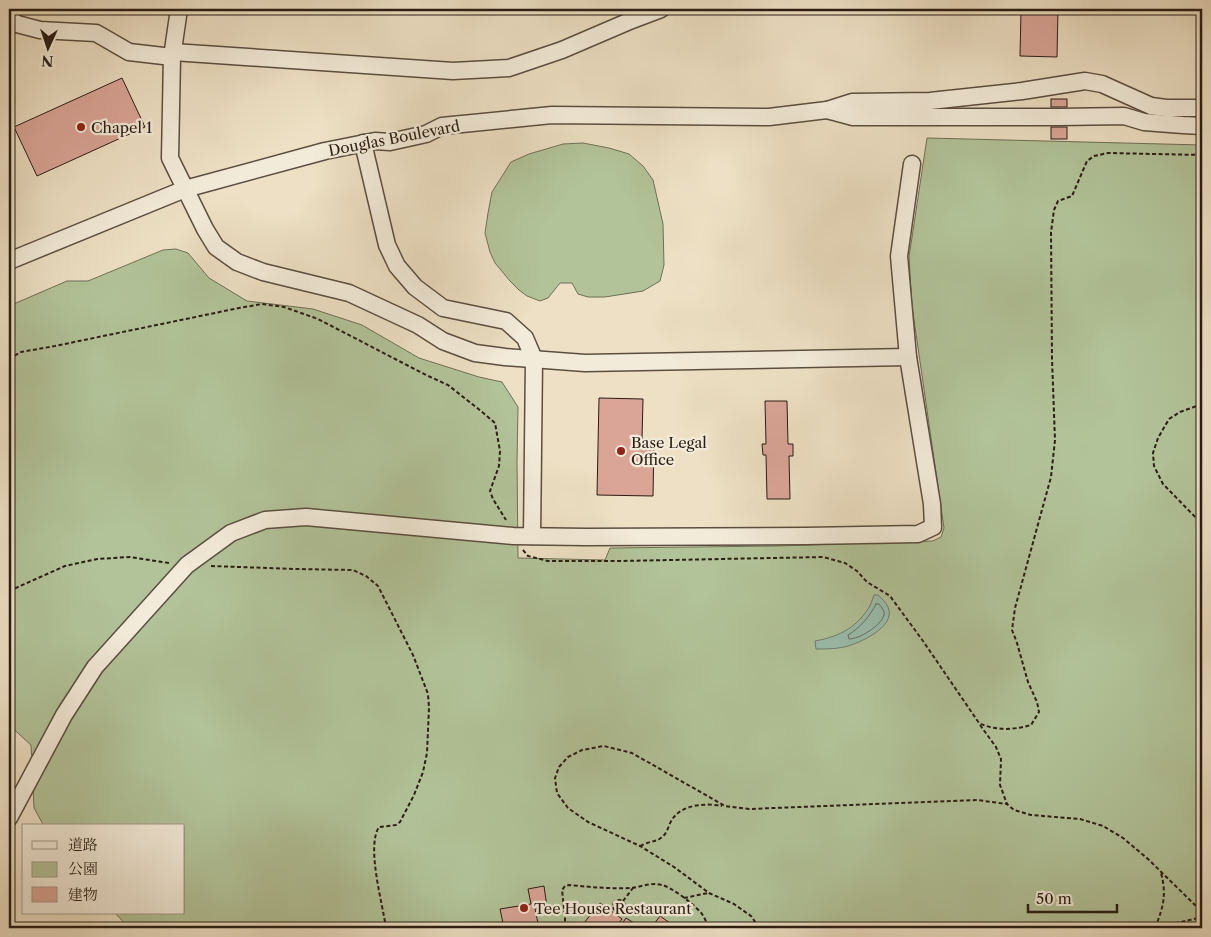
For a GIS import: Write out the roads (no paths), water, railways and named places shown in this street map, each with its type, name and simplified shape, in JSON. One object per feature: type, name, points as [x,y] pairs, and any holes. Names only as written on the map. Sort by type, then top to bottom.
[{"type":"street","points":[[179,9],[173,54],[170,158],[205,229],[216,247],[237,262],[263,272],[349,293],[418,325],[443,341],[476,353],[585,363],[908,357]]},
{"type":"street","points":[[9,18],[17,24],[40,30],[96,33],[130,52],[453,71],[510,68],[562,50],[632,14],[662,9]]},
{"type":"street","points":[[827,110],[852,102],[930,101],[1022,91],[1085,81],[1102,84],[1166,108],[1194,115]]},
{"type":"street","points":[[827,110],[853,118],[1059,118],[1124,116],[1144,122],[1194,115]]},
{"type":"street","name":"Douglas Boulevard","points":[[9,261],[185,189],[324,151],[375,140],[390,142],[426,134],[442,126],[552,115],[769,117],[827,110]]},
{"type":"street","points":[[363,143],[387,245],[397,266],[415,288],[444,308],[506,321],[525,338],[534,359],[532,536]]},
{"type":"street","points":[[9,818],[64,715],[95,667],[187,565],[231,532],[265,520],[306,518],[513,536],[918,534],[933,527],[932,504],[908,357],[899,256],[912,164]]},
{"type":"water","points":[[874,595],[878,595],[888,607],[887,621],[882,628],[850,645],[816,649],[815,641],[845,631],[857,622],[869,607]]},
{"type":"place","name":"Chapel 1","points":[[81,127]]},
{"type":"place","name":"Base Legal Office","points":[[621,451]]},
{"type":"place","name":"Tee House Restaurant","points":[[524,908]]}]
